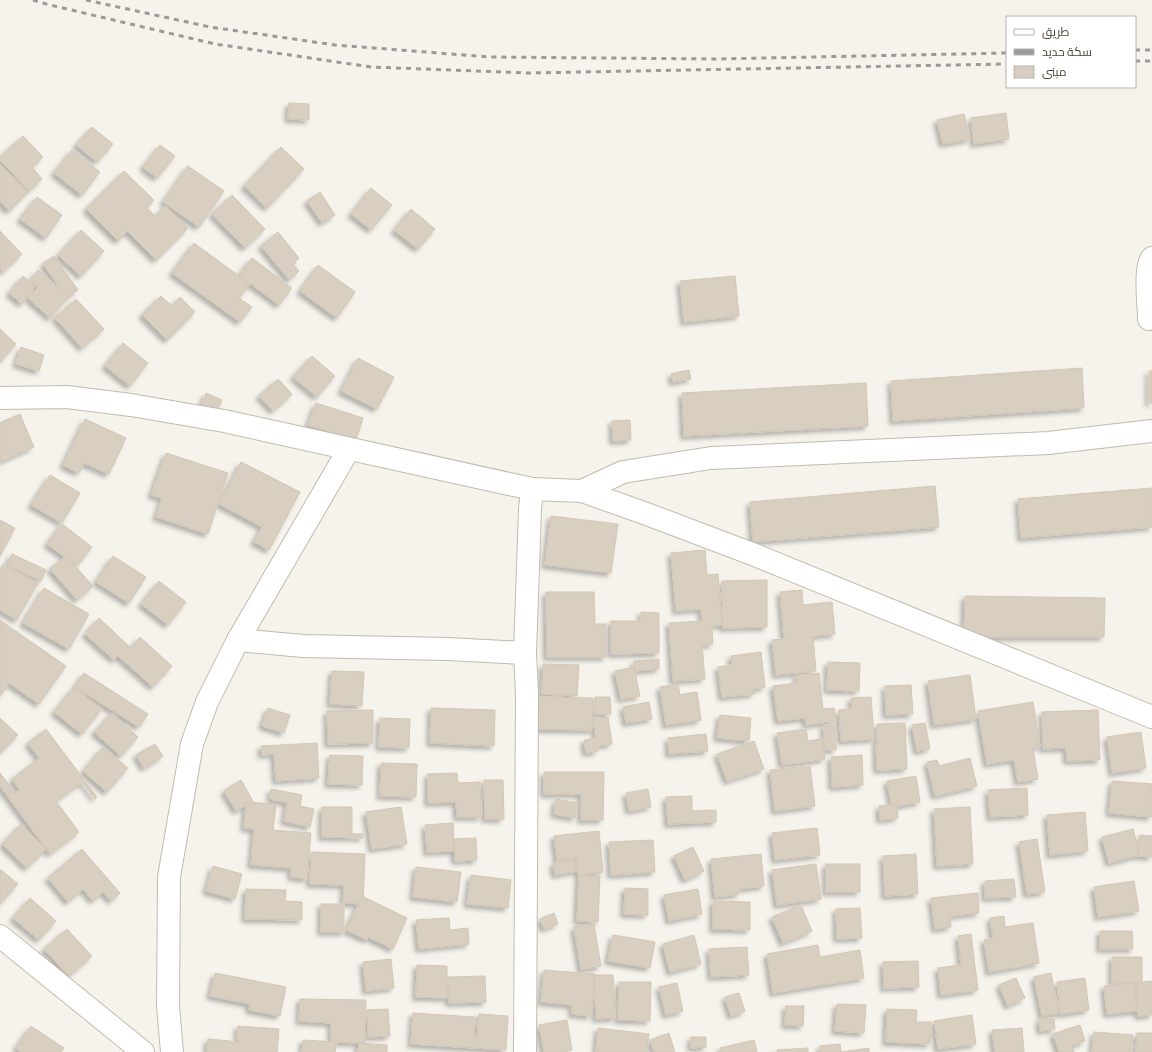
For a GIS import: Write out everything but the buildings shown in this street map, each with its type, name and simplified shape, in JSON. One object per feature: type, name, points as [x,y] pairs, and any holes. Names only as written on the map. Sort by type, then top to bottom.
[{"type":"street","points":[[1149,319],[1148,275],[1150,261],[1152,258]]},
{"type":"street","points":[[0,398],[67,397],[131,405],[224,421],[532,489],[582,491],[755,555],[1152,717]]},
{"type":"street","points":[[582,491],[623,472],[711,458],[1048,443],[1152,431]]},
{"type":"street","points":[[172,1052],[168,1006],[169,877],[192,744],[207,702],[238,640],[349,449]]},
{"type":"street","points":[[525,1052],[527,695],[525,653],[532,489]]},
{"type":"street","points":[[238,640],[303,646],[447,649],[525,653]]},
{"type":"street","points":[[0,936],[143,1052]]},
{"type":"railway","points":[[33,0],[215,44],[371,67],[529,73],[1006,64]]},
{"type":"railway","points":[[86,0],[210,27],[335,45],[490,57],[716,59],[1006,53]]},
{"type":"railway","points":[[1136,50],[1152,50]]},
{"type":"railway","points":[[1136,61],[1152,61]]}]
